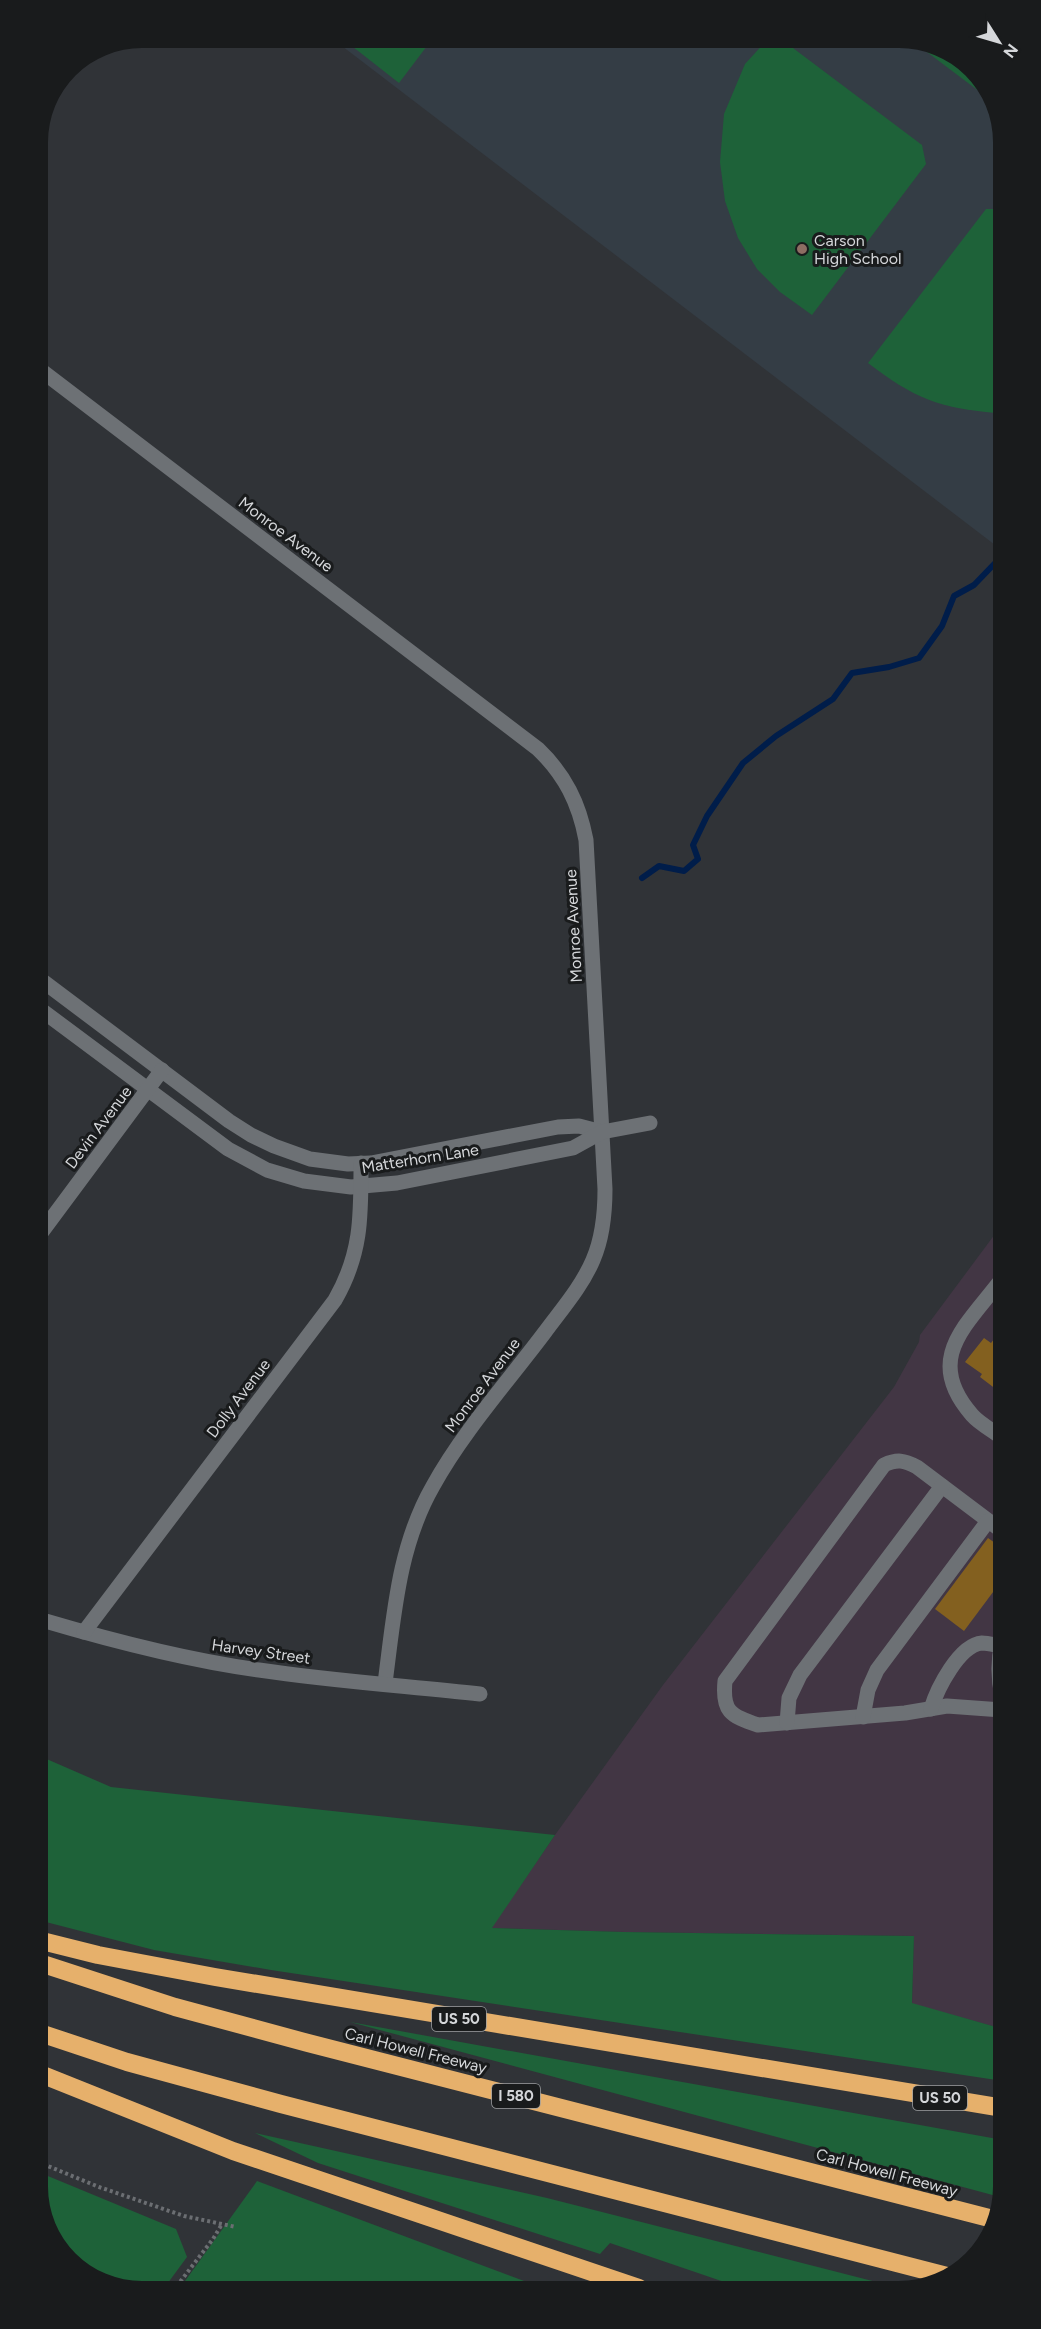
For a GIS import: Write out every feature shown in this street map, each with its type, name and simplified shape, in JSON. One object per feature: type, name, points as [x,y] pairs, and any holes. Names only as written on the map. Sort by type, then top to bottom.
[{"type":"highway","name":"US 50","points":[[48,1942],[215,1977],[993,2106]]},
{"type":"highway","name":"Carl Howell Freeway","points":[[48,1966],[175,2007],[308,2043],[988,2218]]},
{"type":"highway","points":[[48,2036],[138,2065],[248,2096],[936,2273]]},
{"type":"highway","points":[[48,2077],[233,2151],[618,2281]]},
{"type":"street","name":"Monroe Avenue","points":[[48,376],[526,739],[560,772],[577,804],[586,840],[602,1132],[604,1225],[594,1259],[577,1290],[444,1467],[422,1507],[410,1536],[400,1575],[385,1683]]},
{"type":"street","name":"Matterhorn Lane","points":[[48,985],[229,1121],[274,1146],[310,1159],[361,1163],[394,1160],[558,1127],[579,1126],[602,1132]]},
{"type":"street","name":"Matterhorn Lane","points":[[48,1015],[221,1145],[250,1162],[304,1181],[361,1187],[397,1183],[562,1151],[583,1144],[602,1132],[650,1123]]},
{"type":"street","name":"Devin Avenue","points":[[48,1224],[162,1070]]},
{"type":"street","name":"Dolly Avenue","points":[[84,1632],[334,1300],[348,1275],[357,1248],[360,1224],[361,1163]]},
{"type":"street","points":[[993,1291],[955,1341],[948,1363],[954,1386],[972,1416],[993,1431]]},
{"type":"street","points":[[993,1525],[906,1462],[895,1460],[884,1465],[725,1681],[724,1698],[728,1710],[741,1720],[758,1725],[905,1713],[947,1706],[993,1709]]},
{"type":"street","points":[[787,1723],[789,1698],[800,1675],[942,1486]]},
{"type":"street","points":[[863,1717],[868,1690],[877,1670],[988,1521]]},
{"type":"street","name":"Harvey Street","points":[[48,1622],[228,1665],[480,1694]]},
{"type":"street","points":[[931,1709],[938,1688],[966,1649],[981,1643],[993,1644]]},
{"type":"path","points":[[48,2166],[99,2187],[184,2216],[236,2227]]},
{"type":"path","points":[[181,2281],[222,2224]]},
{"type":"shaded area","name":"Carson High School","points":[[345,48],[905,48],[935,55],[965,76],[977,90],[988,112],[993,142],[993,543]]},
{"type":"shaded area","points":[[993,1237],[993,2026],[912,2004],[914,1936],[491,1928],[663,1685],[894,1387],[919,1342],[920,1335]]},
{"type":"green space","points":[[354,48],[425,48],[399,83]]},
{"type":"green space","points":[[760,48],[793,48],[922,145],[926,164],[812,315],[780,292],[757,269],[738,238],[725,201],[720,162],[724,114],[745,64]]},
{"type":"green space","points":[[928,53],[946,61],[965,76],[976,89]]},
{"type":"green space","points":[[986,209],[993,209],[993,413],[958,408],[928,399],[899,385],[868,363]]},
{"type":"green space","points":[[48,1760],[111,1787],[555,1835],[492,1928],[914,1936],[912,2003],[993,2026],[993,2079],[271,1970],[154,1950],[48,1923]]},
{"type":"green space","points":[[350,2022],[993,2138],[992,2195]]},
{"type":"green space","points":[[255,2133],[547,2198],[872,2281],[721,2281],[610,2243],[600,2254],[318,2163]]},
{"type":"green space","points":[[48,2176],[176,2229],[187,2257],[169,2281],[136,2281],[118,2278],[95,2268],[76,2253],[61,2234],[53,2217]]},
{"type":"green space","points":[[257,2181],[524,2281],[185,2281]]},
{"type":"building","points":[[984,1338],[991,1343],[993,1340],[993,1387],[980,1377],[982,1374],[965,1362]]},
{"type":"building","points":[[988,1538],[993,1542],[993,1592],[964,1631],[935,1609]]},
{"type":"waterway","points":[[642,878],[659,866],[684,871],[698,859],[693,845],[707,816],[743,763],[776,736],[833,699],[852,673],[889,667],[919,658],[942,626],[954,596],[974,585],[993,565]]},
{"type":"place","name":"Carson High School","points":[[802,249]]}]
